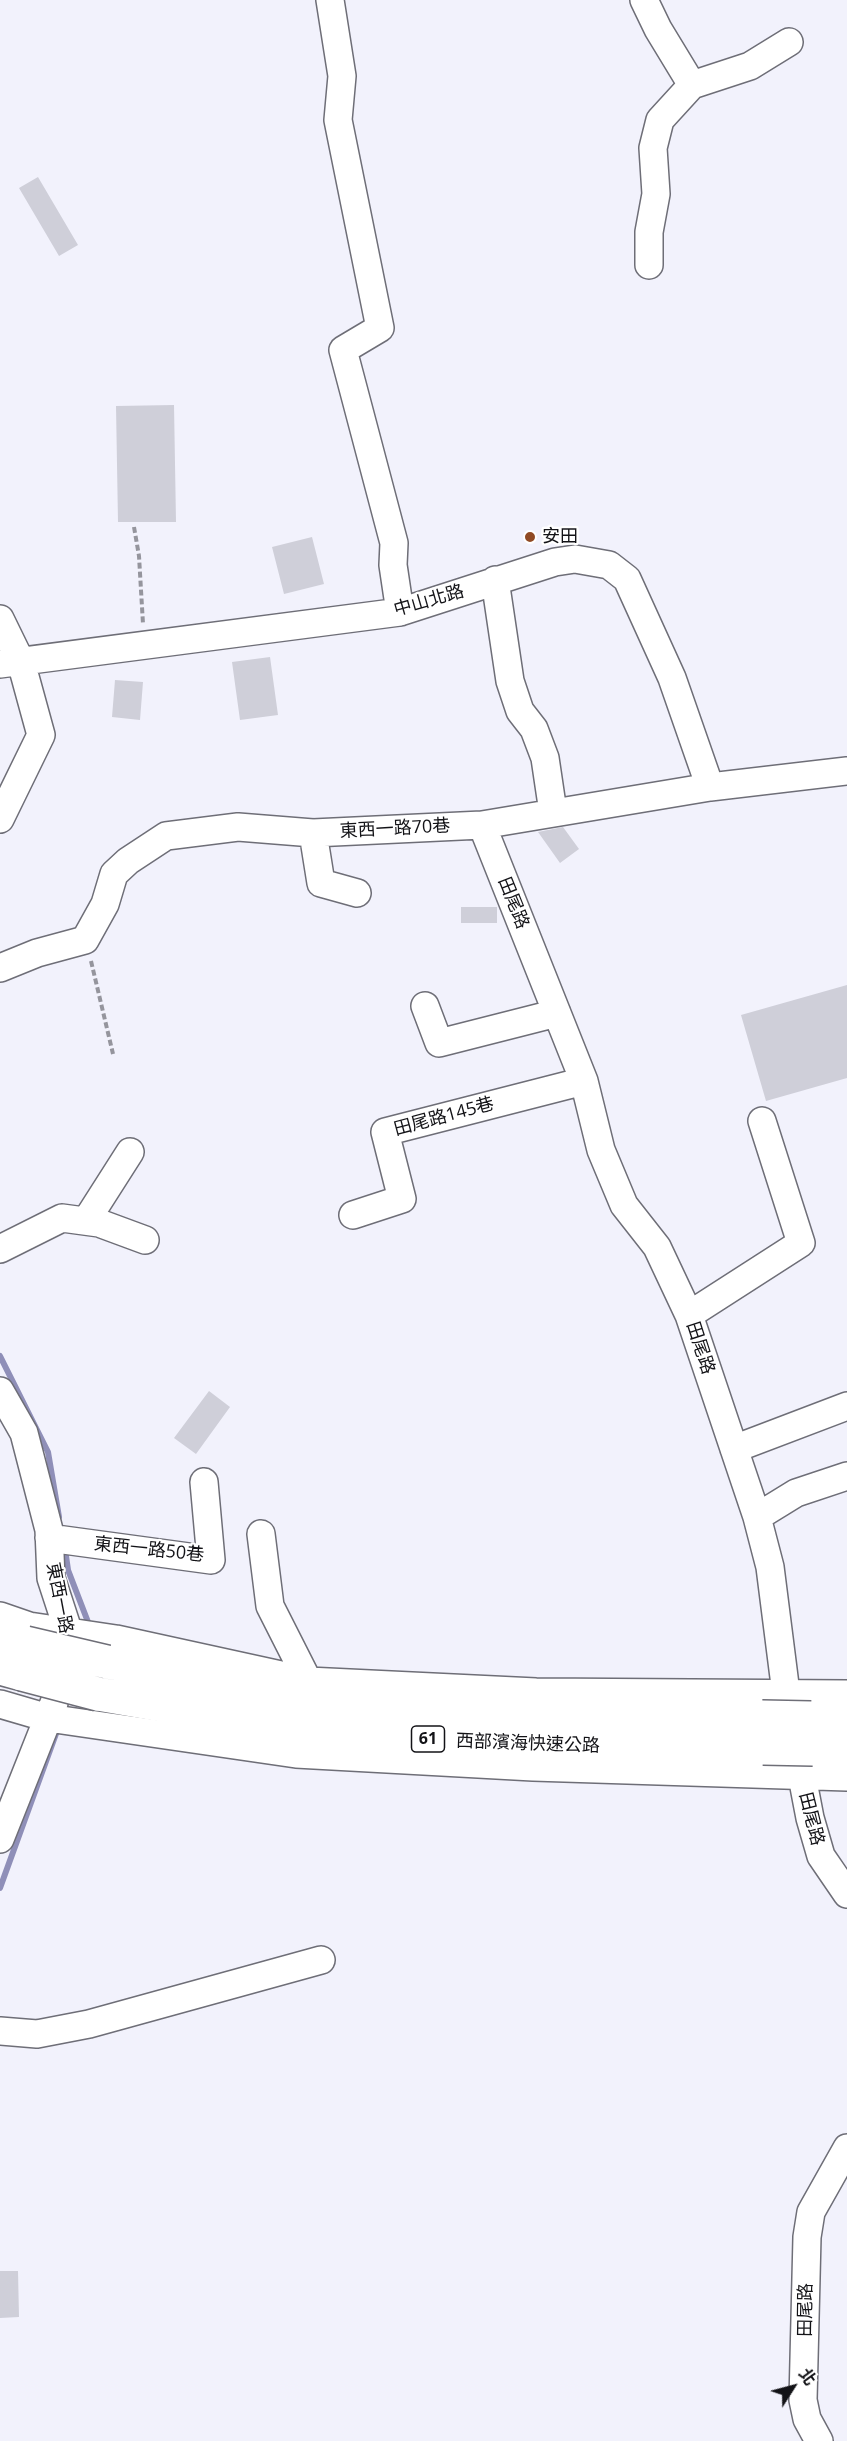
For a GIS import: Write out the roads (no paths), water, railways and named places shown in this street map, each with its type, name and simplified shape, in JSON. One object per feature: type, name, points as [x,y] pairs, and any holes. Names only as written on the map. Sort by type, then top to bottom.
[{"type":"highway","name":"西部濱海快速公路","points":[[12,1655],[107,1662],[321,1700],[541,1714],[762,1732],[808,1748],[847,1749]]},
{"type":"highway","name":"西部濱海快速公路","points":[[12,1655],[98,1694],[311,1731],[549,1747],[762,1732]]},
{"type":"highway","name":"西部濱海快速公路","points":[[808,1748],[847,1718]]},
{"type":"street","points":[[330,0],[342,76],[338,120],[380,328],[343,350],[394,543],[393,565],[400,612]]},
{"type":"street","points":[[644,0],[658,29],[692,86]]},
{"type":"street","points":[[649,265],[650,232],[656,194],[653,148],[660,120],[692,86],[750,66],[789,42]]},
{"type":"street","name":"中山北路","points":[[11,663],[400,612],[555,562],[575,559],[609,565],[627,579],[672,678],[710,787]]},
{"type":"street","points":[[495,580],[510,681],[520,711],[534,729],[545,758],[554,812]]},
{"type":"street","points":[[0,619],[11,663],[41,735],[0,819]]},
{"type":"street","name":"東西一路70巷","points":[[0,968],[37,953],[85,940],[105,904],[114,874],[128,861],[166,836],[238,827],[313,833],[482,825],[710,787],[847,771]]},
{"type":"street","name":"田尾路","points":[[482,825],[584,1080],[602,1150],[624,1205],[657,1247],[689,1315],[757,1517],[770,1567],[786,1693],[808,1748],[821,1856],[847,1894]]},
{"type":"street","points":[[313,833],[321,883],[357,893]]},
{"type":"street","points":[[425,1006],[439,1042],[557,1013]]},
{"type":"street","name":"田尾路145巷","points":[[353,1215],[402,1199],[385,1132],[584,1080]]},
{"type":"street","points":[[689,1315],[801,1243],[762,1120]]},
{"type":"street","points":[[86,1221],[130,1152]]},
{"type":"street","points":[[0,1249],[62,1218],[99,1223],[145,1240]]},
{"type":"street","name":"東西一路","points":[[0,1391],[24,1433],[49,1538],[51,1578],[68,1630],[58,1695],[0,1839]]},
{"type":"street","points":[[734,1449],[847,1406]]},
{"type":"street","points":[[757,1517],[796,1493],[847,1476]]},
{"type":"street","name":"東西一路50巷","points":[[49,1538],[211,1560],[204,1482]]},
{"type":"street","points":[[261,1534],[270,1606],[308,1681]]},
{"type":"street","points":[[0,1616],[29,1626],[68,1630],[308,1681],[536,1692],[847,1694]]},
{"type":"street","points":[[0,1704],[48,1718],[296,1754],[533,1767],[808,1748],[847,1777]]},
{"type":"street","points":[[0,2031],[37,2034],[89,2024],[321,1960]]},
{"type":"street","name":"田尾路","points":[[819,2441],[807,2419],[803,2400],[807,2237],[811,2212],[847,2148]]},
{"type":"waterway","points":[[0,1356],[48,1452],[59,1517]]},
{"type":"waterway","points":[[66,1556],[68,1570],[88,1622]]},
{"type":"waterway","points":[[0,1888],[57,1731]]},
{"type":"place","name":"安田","points":[[530,537]]}]
